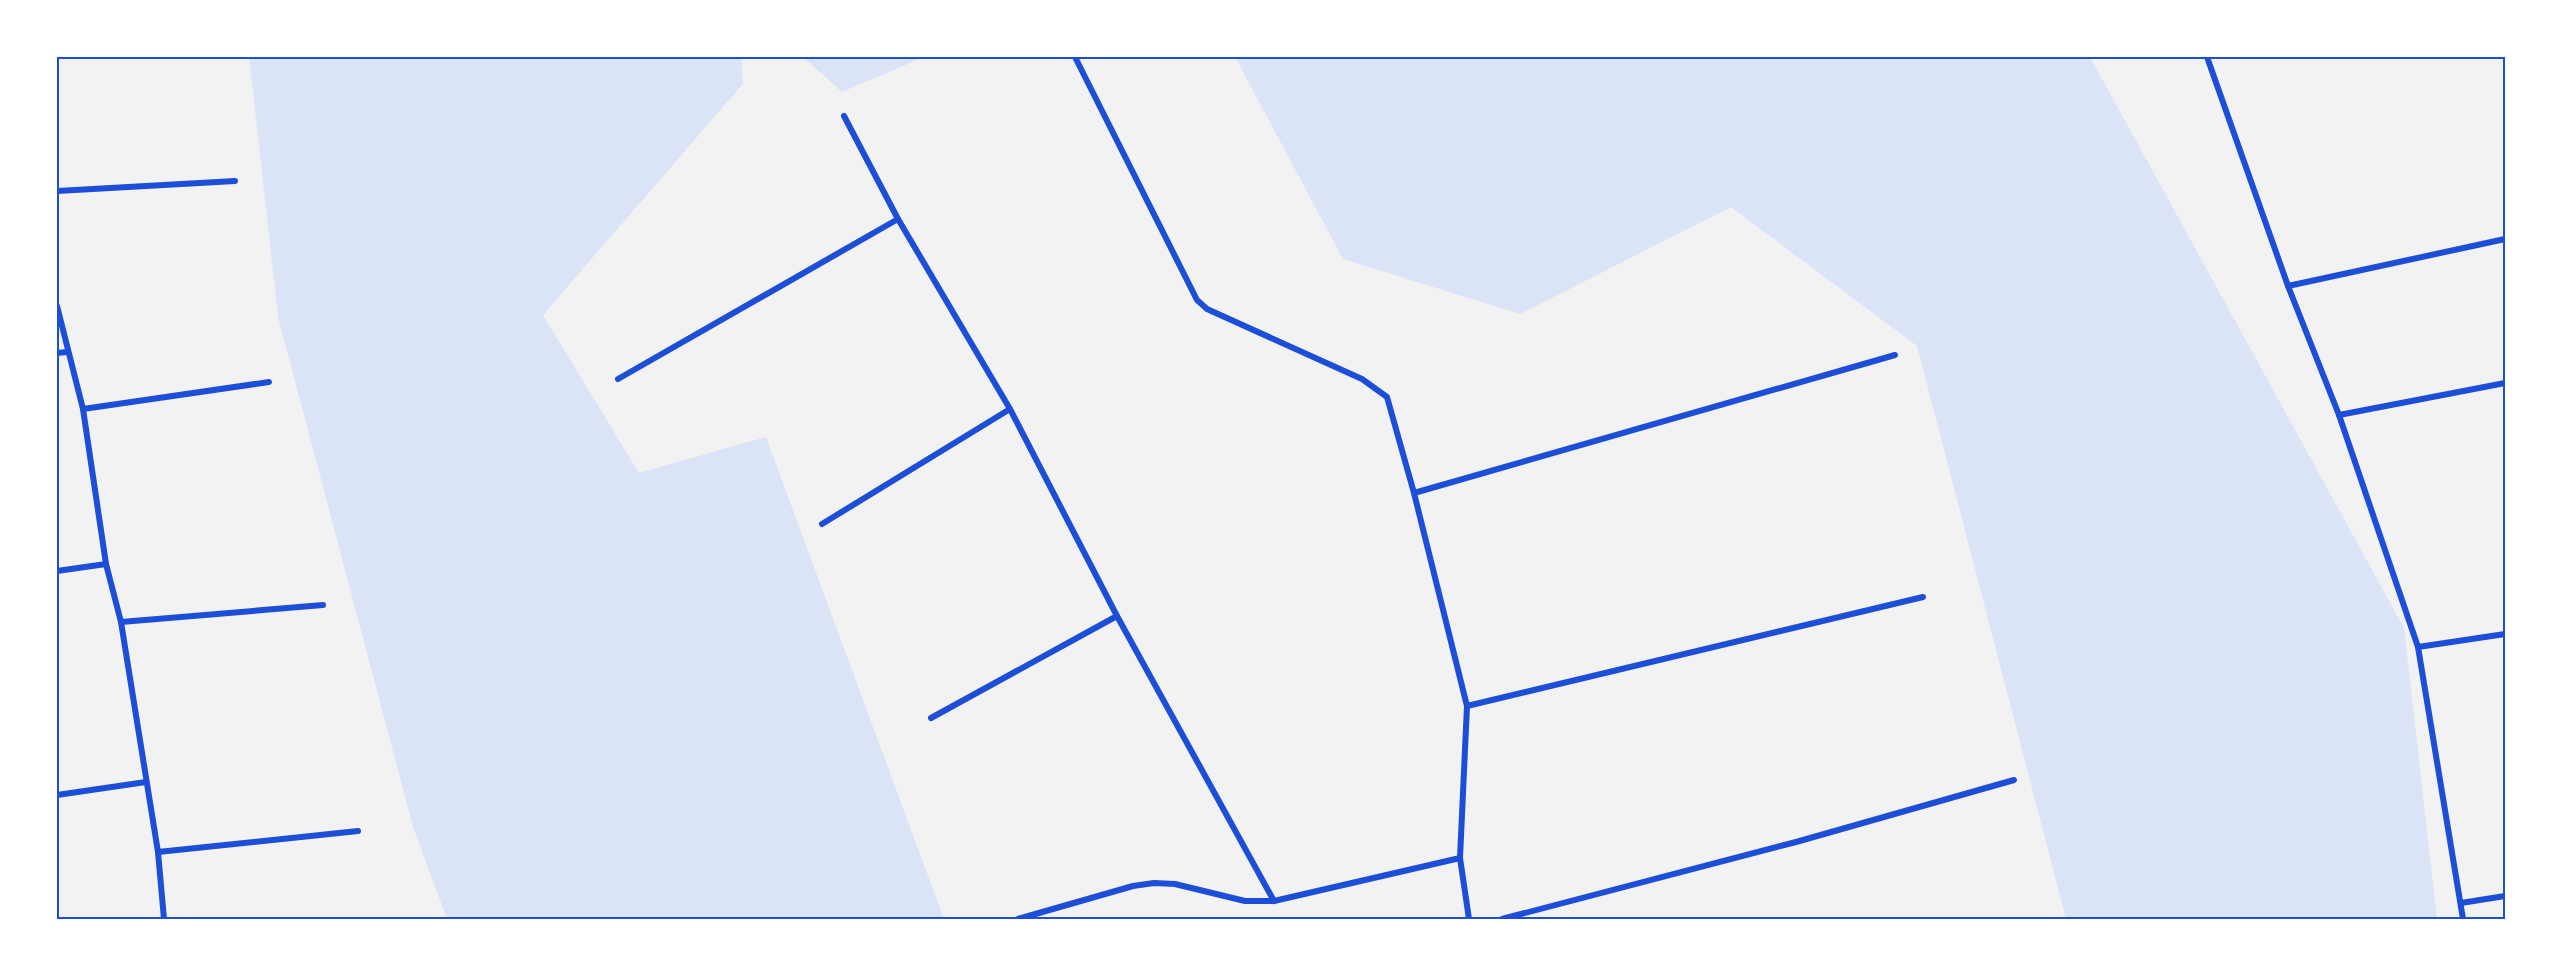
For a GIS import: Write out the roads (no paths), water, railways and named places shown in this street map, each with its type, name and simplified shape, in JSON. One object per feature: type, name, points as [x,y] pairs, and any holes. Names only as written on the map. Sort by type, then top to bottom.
[{"type":"street","points":[[1075,57],[1197,300],[1208,309],[1376,387],[1387,397],[1414,493],[1467,706],[1460,858],[1469,919]]},
{"type":"street","points":[[2207,57],[2288,286],[2339,415],[2418,646],[2463,919]]},
{"type":"street","points":[[844,116],[898,219],[1010,409],[1117,616],[1274,901]]},
{"type":"street","points":[[57,191],[235,182]]},
{"type":"street","points":[[618,379],[898,219]]},
{"type":"street","points":[[2288,286],[2505,239]]},
{"type":"street","points":[[57,306],[83,409],[105,564],[121,622],[158,852],[164,919]]},
{"type":"street","points":[[57,353],[67,352]]},
{"type":"street","points":[[1414,493],[1895,355]]},
{"type":"street","points":[[83,409],[269,382]]},
{"type":"street","points":[[2339,415],[2505,383]]},
{"type":"street","points":[[822,524],[1010,409]]},
{"type":"street","points":[[57,571],[105,564]]},
{"type":"street","points":[[1467,706],[1923,597]]},
{"type":"street","points":[[121,622],[323,605]]},
{"type":"street","points":[[931,717],[1117,616]]},
{"type":"street","points":[[2418,646],[2505,634]]},
{"type":"street","points":[[1502,919],[1796,842],[2014,780]]},
{"type":"street","points":[[57,795],[146,782]]},
{"type":"street","points":[[158,852],[358,831]]},
{"type":"street","points":[[1018,919],[1133,885],[1175,884],[1245,902],[1274,901],[1460,858]]},
{"type":"street","points":[[2461,903],[2505,896]]}]
